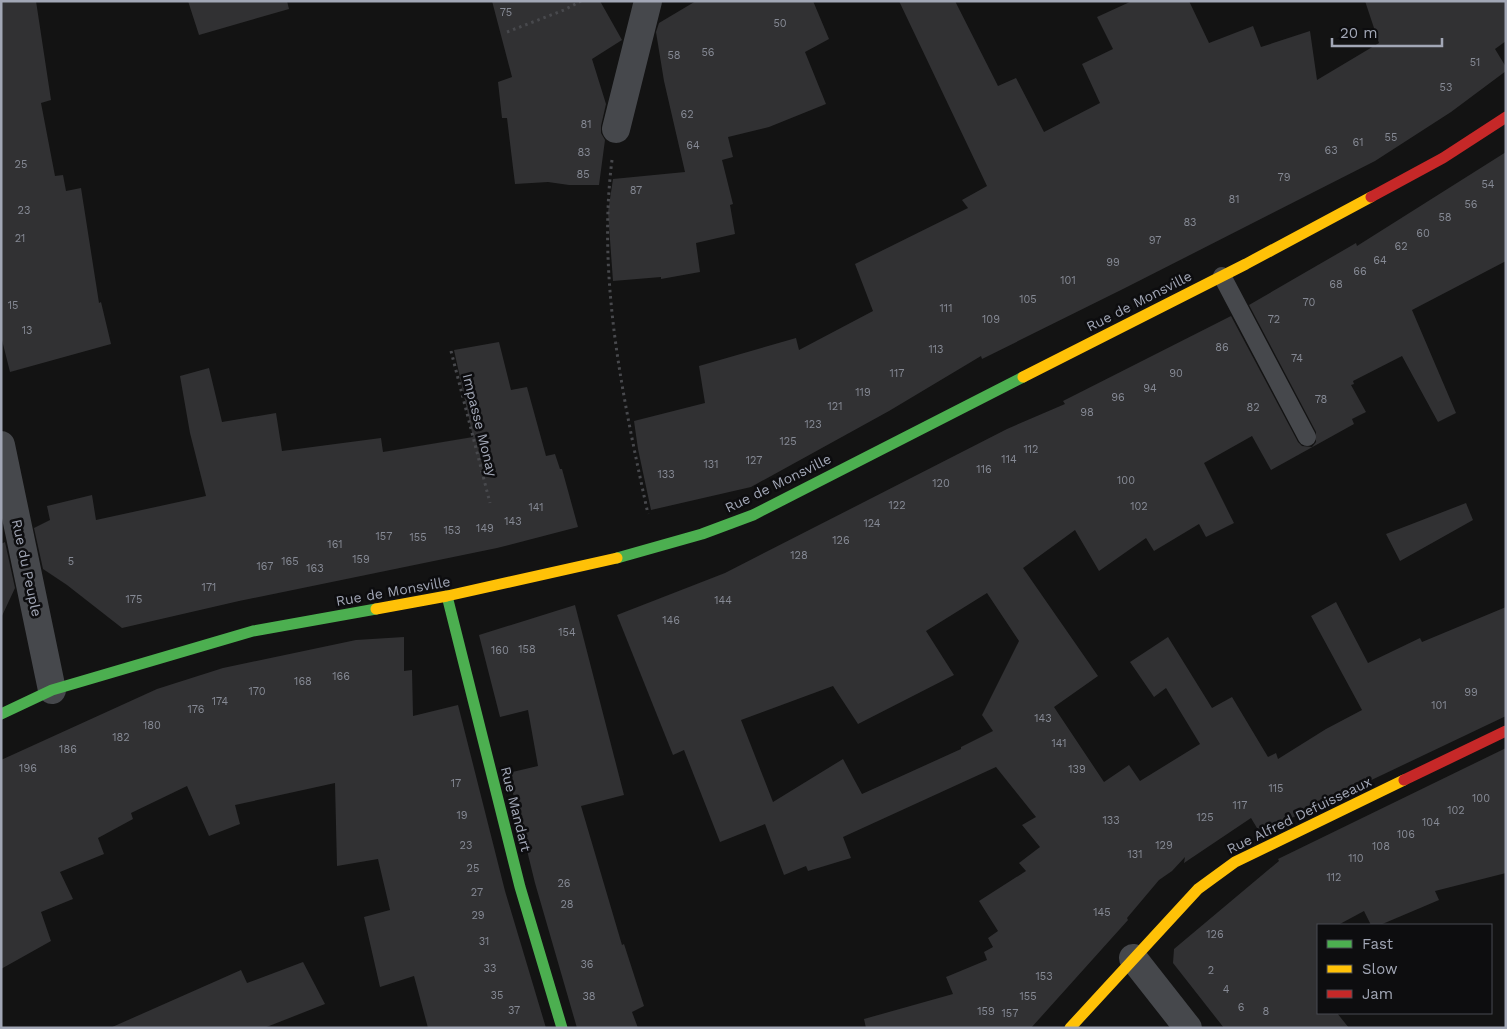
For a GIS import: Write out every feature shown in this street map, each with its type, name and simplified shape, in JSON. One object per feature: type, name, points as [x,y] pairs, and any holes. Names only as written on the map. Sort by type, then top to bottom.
[{"type":"street","points":[[616,129],[648,1]]},
{"type":"street","name":"Rue de Monsville","points":[[1,714],[52,690],[253,631],[447,596],[605,562],[702,534],[753,515],[1222,276],[1443,158],[1506,117]]},
{"type":"street","name":"Rue du Peuple","points":[[1,446],[52,690]]},
{"type":"street","name":"Rue Mandart","points":[[447,596],[520,887],[562,1028]]},
{"type":"street","name":"Rue Alfred Defuisseaux","points":[[1070,1028],[1198,889],[1235,862],[1506,731]]},
{"type":"street","points":[[1133,958],[1188,1028]]},
{"type":"lane","points":[[1222,276],[1307,437]]},
{"type":"path","points":[[507,32],[564,10],[581,1]]},
{"type":"path","points":[[616,129],[608,187],[608,284],[631,436],[655,548]]},
{"type":"path","name":"Impasse Monay","points":[[451,351],[490,503]]},
{"type":"building","points":[[1,1],[36,1],[51,100],[41,103],[55,176],[63,175],[66,191],[81,188],[99,303],[101,302],[111,344],[10,372],[1,336]]},
{"type":"building","points":[[188,1],[287,1],[289,9],[199,35]]},
{"type":"building","points":[[492,1],[600,1],[622,40],[592,59],[606,104],[601,126],[601,133],[605,140],[599,185],[569,185],[548,182],[515,184],[507,118],[502,118],[498,82],[512,77]]},
{"type":"building","points":[[696,1],[813,1],[829,39],[805,52],[826,104],[769,127],[728,137],[733,157],[722,160],[733,204],[730,205],[735,234],[696,243],[700,272],[661,279],[661,277],[613,281],[608,212],[613,179],[685,172],[664,81],[656,32],[659,23]]},
{"type":"building","points":[[899,1],[955,1],[998,86],[1016,78],[1044,132],[1100,103],[1082,64],[1113,49],[1097,17],[1132,1],[1189,1],[1209,43],[1253,26],[1261,47],[1310,31],[1317,80],[1379,43],[1365,1],[1506,1],[1506,41],[1495,49],[1506,67],[1506,71],[1451,112],[1375,161],[982,359],[981,356],[889,411],[751,487],[651,510],[634,421],[705,403],[699,366],[796,338],[799,350],[873,311],[855,264],[968,208],[962,200],[987,186]]},
{"type":"building","points":[[1506,152],[1506,261],[1412,310],[1456,413],[1438,422],[1402,356],[1353,381],[1354,384],[1351,385],[1366,412],[1352,419],[1354,424],[1271,470],[1252,436],[1204,463],[1234,523],[1206,537],[1199,524],[1154,551],[1146,538],[1099,571],[1075,530],[1023,568],[1098,676],[1054,707],[1104,782],[1129,765],[1140,781],[1200,744],[1166,688],[1154,697],[1130,662],[1168,637],[1212,708],[1232,697],[1268,757],[1276,753],[1278,759],[1326,729],[1362,710],[1311,616],[1336,602],[1368,663],[1420,638],[1422,642],[1506,607],[1506,716],[1260,833],[1251,818],[1184,863],[1185,857],[1172,871],[1159,880],[1127,918],[1128,920],[1031,1028],[866,1028],[864,1019],[953,994],[946,977],[987,960],[984,952],[993,947],[988,938],[998,931],[979,901],[1026,871],[1019,863],[1040,847],[1022,825],[1036,817],[996,767],[843,837],[851,858],[808,871],[806,866],[784,875],[765,824],[720,842],[684,750],[673,755],[617,615],[725,573],[1007,429],[1065,404],[1063,401],[1231,316],[1298,442],[1302,446],[1312,447],[1316,442],[1316,432],[1249,305],[1356,243],[1357,246]],"holes":[[[987,593],[1019,641],[982,715],[993,731],[961,747],[961,749],[862,794],[843,759],[773,802],[741,720],[833,686],[858,724],[954,675],[926,631]]]},
{"type":"building","points":[[499,342],[511,390],[527,387],[546,456],[555,454],[560,469],[562,469],[578,527],[497,548],[239,601],[122,628],[67,585],[43,569],[34,528],[50,520],[47,506],[92,495],[96,520],[206,496],[190,433],[180,376],[209,368],[222,422],[276,413],[282,451],[381,438],[383,452],[473,437],[454,350]]},
{"type":"building","points":[[1466,503],[1473,520],[1400,561],[1386,534]]},
{"type":"building","points":[[5,542],[15,588],[1,618],[1,544]]},
{"type":"building","points":[[575,605],[624,795],[581,806],[622,945],[624,944],[644,1006],[632,1012],[638,1028],[577,1028],[535,883],[508,773],[538,766],[528,710],[500,717],[479,635]]},
{"type":"building","points":[[404,637],[404,671],[412,670],[413,716],[458,705],[505,891],[546,1028],[428,1028],[414,976],[380,987],[364,917],[390,910],[378,859],[337,866],[335,783],[235,805],[240,824],[209,836],[187,786],[131,813],[133,819],[98,838],[104,854],[60,872],[73,899],[41,912],[51,941],[1,969],[1,760],[157,689],[223,668],[356,640]]},
{"type":"building","points":[[1506,748],[1506,873],[1435,891],[1439,900],[1382,924],[1370,924],[1364,911],[1340,924],[1317,924],[1317,1014],[1338,1014],[1349,1028],[1224,1028],[1173,963],[1174,949],[1279,861],[1278,859]]},
{"type":"building","points":[[303,962],[325,1004],[264,1028],[110,1028],[241,970],[247,983]]},
{"type":"traffic: fast","points":[[617,558],[702,534],[753,515],[1023,377]]},
{"type":"traffic: fast","points":[[447,596],[520,887],[562,1028]]},
{"type":"traffic: fast","points":[[1,714],[52,690],[253,631],[376,609]]},
{"type":"traffic: slow","points":[[1023,377],[1246,264],[1371,197]]},
{"type":"traffic: slow","points":[[376,609],[447,596],[617,558]]},
{"type":"traffic: slow","points":[[1070,1028],[1198,889],[1235,862],[1404,780]]},
{"type":"traffic: jam","points":[[1371,197],[1443,158],[1506,117]]},
{"type":"traffic: jam","points":[[1404,780],[1506,731]]}]
